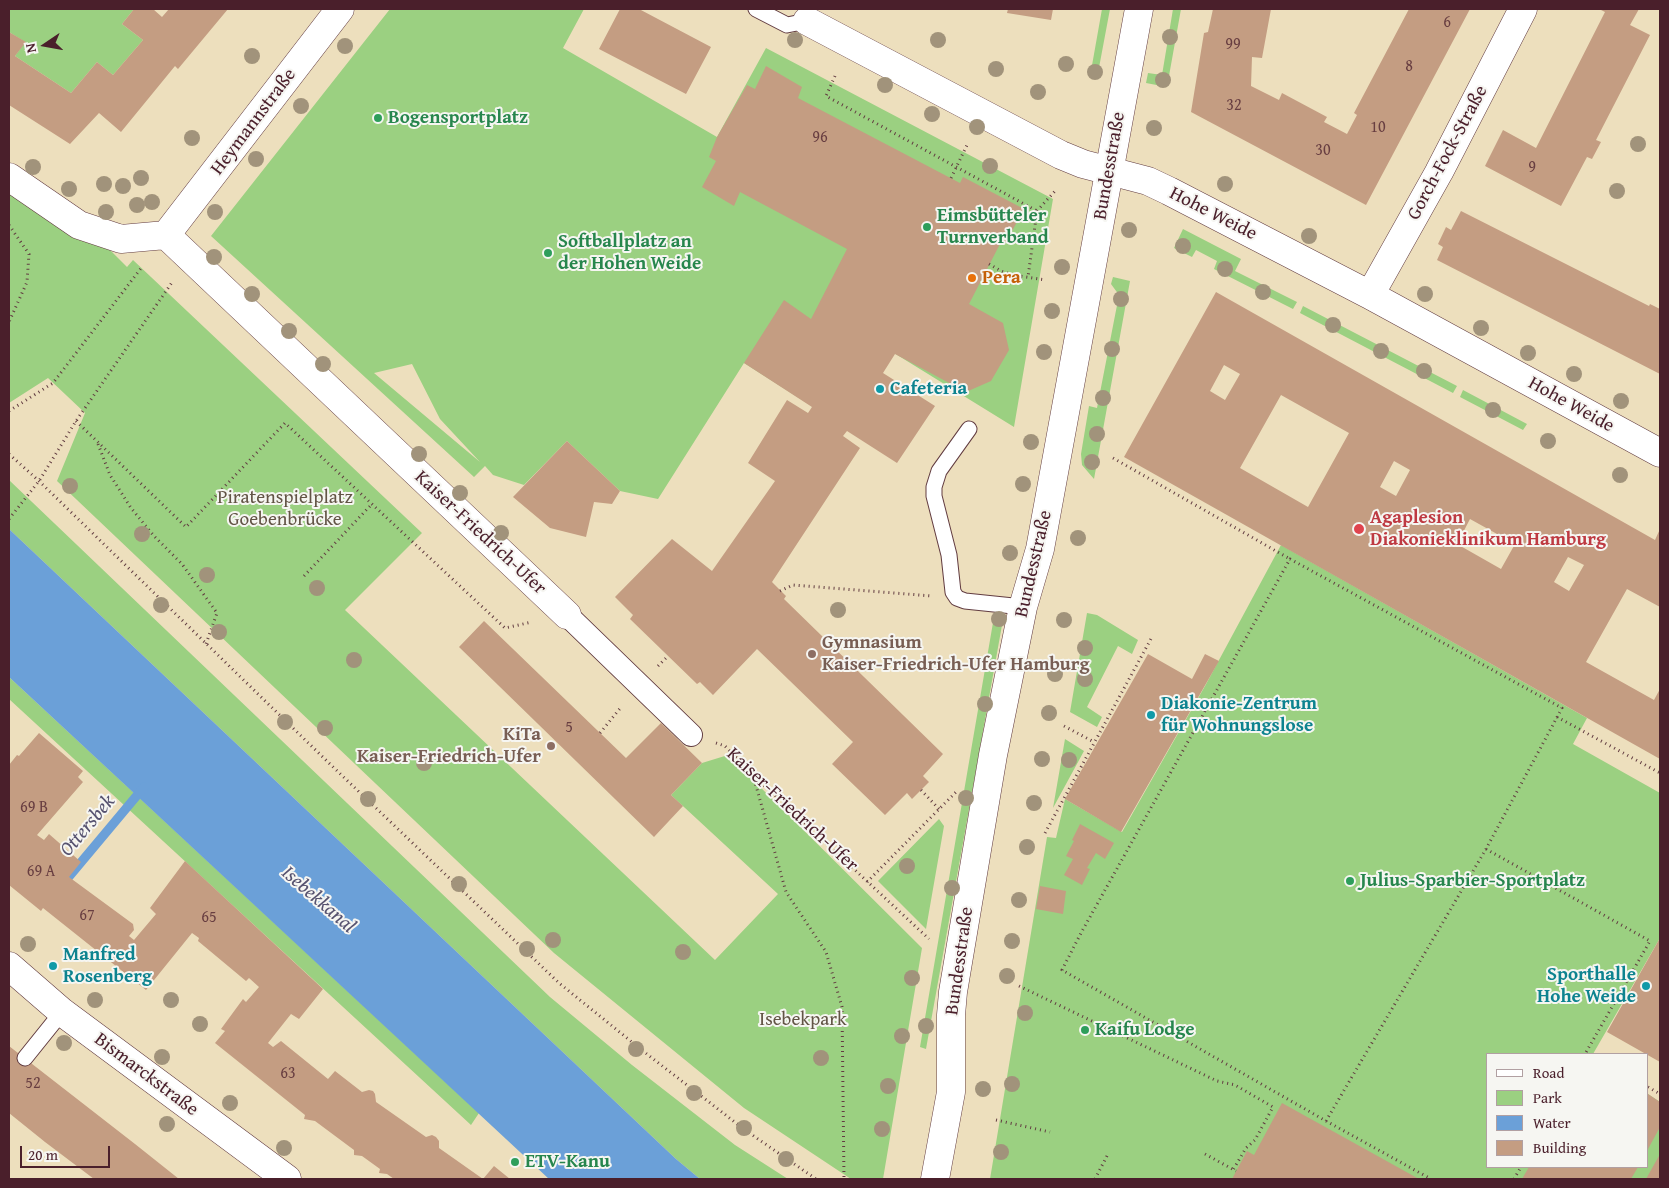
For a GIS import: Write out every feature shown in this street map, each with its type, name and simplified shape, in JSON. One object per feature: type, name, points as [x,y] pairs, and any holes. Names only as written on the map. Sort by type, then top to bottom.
[{"type":"street","name":"Heymannstraße","points":[[166,235],[340,9]]},
{"type":"street","name":"Bundesstraße","points":[[935,1179],[951,1092],[951,1015],[953,992],[993,755],[1023,607],[1040,548],[1139,9]]},
{"type":"street","name":"Gorch-Fock-Straße","points":[[1370,295],[1439,172],[1523,9]]},
{"type":"street","name":"Hohe Weide","points":[[808,20],[1048,149],[1083,164],[1148,181],[1169,191],[1370,295],[1660,453]]},
{"type":"street","points":[[9,177],[79,225],[122,239],[166,235]]},
{"type":"street","name":"Kaiser-Friedrich-Ufer","points":[[166,235],[691,735]]},
{"type":"street","name":"Bismarckstraße","points":[[9,966],[62,1012],[287,1179]]},
{"type":"lane","name":"Hohe Weide","points":[[756,9],[787,25],[808,20]]},
{"type":"lane","points":[[969,429],[939,471],[934,487],[934,496],[949,555],[953,592],[957,598],[965,601],[1023,607]]},
{"type":"lane","points":[[25,1058],[62,1012]]},
{"type":"path","points":[[835,76],[826,96],[1037,211]]},
{"type":"path","points":[[951,178],[967,145]]},
{"type":"path","points":[[1028,277],[1037,211],[1054,191]]},
{"type":"path","points":[[9,225],[29,254],[27,282],[9,322]]},
{"type":"path","points":[[9,411],[53,383],[166,235]]},
{"type":"path","points":[[989,264],[1000,271],[1046,280]]},
{"type":"path","points":[[9,519],[39,482],[76,421],[178,273]]},
{"type":"path","points":[[76,421],[186,527],[285,423],[505,628],[567,615]]},
{"type":"path","points":[[97,441],[110,475],[131,508],[154,536],[182,564],[217,614],[206,644]]},
{"type":"path","points":[[9,454],[559,982],[643,1051],[745,1130],[816,1179]]},
{"type":"path","points":[[1113,458],[1290,559],[1562,708],[1486,849],[1326,1121]]},
{"type":"path","points":[[304,576],[371,505]]},
{"type":"path","points":[[1290,559],[1085,924],[1062,970],[1431,1179]]},
{"type":"path","points":[[780,590],[793,585],[957,598]]},
{"type":"path","points":[[1046,833],[1152,637]]},
{"type":"path","points":[[658,666],[668,656]]},
{"type":"path","points":[[600,733],[640,685]]},
{"type":"path","points":[[1557,717],[1660,773]]},
{"type":"path","points":[[1064,726],[1094,742]]},
{"type":"path","name":"Kaiser-Friedrich-Ufer","points":[[691,735],[724,746],[928,938]]},
{"type":"path","points":[[753,775],[786,892],[826,952],[842,1006],[844,1179]]},
{"type":"path","points":[[921,790],[939,809]]},
{"type":"path","points":[[867,882],[956,792]]},
{"type":"path","points":[[1486,849],[1650,941],[1586,1053]]},
{"type":"path","points":[[1019,986],[1216,1081],[1235,1085],[1274,1107],[1255,1140],[1246,1148],[1235,1170],[1205,1154]]},
{"type":"path","points":[[1649,1088],[1660,1094]]},
{"type":"path","points":[[996,1120],[1050,1132]]},
{"type":"path","points":[[1095,1179],[1108,1154]]},
{"type":"path","points":[[1514,1179],[1520,1168]]},
{"type":"green space","points":[[9,9],[134,9],[122,24],[143,40],[113,75],[97,62],[71,93],[15,56],[25,42],[9,32]]},
{"type":"green space","name":"Softballplatz an der Hohen Weide","points":[[390,9],[584,9],[563,48],[717,137],[766,48],[1053,199],[1014,427],[881,345],[832,419],[744,363],[658,499],[620,491],[567,441],[524,485],[493,475],[485,466],[474,477],[211,236]],"holes":[[[412,364],[440,419],[480,462],[374,373]]]},
{"type":"green space","points":[[1102,9],[1110,9],[1098,73],[1091,71]]},
{"type":"green space","points":[[1173,9],[1181,9],[1167,87],[1146,83],[1148,73],[1162,75]]},
{"type":"green space","name":"Isebekpark","points":[[9,190],[109,249],[127,267],[133,260],[422,533],[345,610],[715,960],[778,894],[671,795],[702,763],[728,755],[922,948],[883,1179],[851,1179],[744,1108],[554,953],[57,481],[85,413],[48,378],[9,403]]},
{"type":"green space","points":[[1183,229],[1241,259],[1235,271],[1297,302],[1293,309],[1214,269],[1217,261],[1196,250],[1192,257],[1174,248]]},
{"type":"green space","points":[[1113,277],[1130,281],[1094,479],[1082,465],[1081,454],[1089,406],[1097,408],[1119,295],[1111,284]]},
{"type":"green space","points":[[1303,306],[1457,386],[1453,393],[1300,313]]},
{"type":"green space","points":[[1463,390],[1527,424],[1523,430],[1460,397]]},
{"type":"green space","points":[[9,480],[550,997],[632,1065],[735,1145],[788,1179],[700,1179],[676,1159],[9,529]]},
{"type":"green space","name":"Julius-Sparbier-Sportplatz","points":[[1281,545],[1587,718],[1573,744],[1660,793],[1660,938],[1594,1053],[1486,1053],[1486,1168],[1649,1168],[1649,1095],[1660,1102],[1660,1179],[990,1179],[1047,837],[1056,838],[1065,799],[1122,832],[1205,686]]},
{"type":"green space","points":[[995,611],[1004,614],[926,1049],[920,1047]]},
{"type":"green space","points":[[1087,613],[1097,615],[1138,640],[1132,654],[1118,646],[1087,707],[1102,717],[1097,727],[1070,712]]},
{"type":"green space","points":[[9,677],[479,1113],[471,1125],[9,699]]},
{"type":"green space","points":[[1065,739],[1084,751],[1053,808]]},
{"type":"green space","points":[[939,819],[944,826],[926,929],[878,881]]},
{"type":"water","name":"Isebekkanal","points":[[9,529],[676,1159],[700,1179],[549,1179],[9,677]]},
{"type":"building","points":[[134,9],[153,9],[162,17],[169,9],[228,9],[178,69],[175,66],[121,132],[99,113],[70,144],[9,105],[9,32],[26,42],[15,56],[71,93],[97,62],[113,75],[143,40],[122,24]]},
{"type":"building","points":[[620,9],[639,9],[711,47],[686,94],[599,49]]},
{"type":"building","points":[[1008,9],[1053,9],[1051,20],[1007,13]]},
{"type":"building","points":[[1213,9],[1271,9],[1262,58],[1252,57],[1251,86],[1279,100],[1282,93],[1327,117],[1324,122],[1347,134],[1357,115],[1354,113],[1409,9],[1470,9],[1366,205],[1191,112],[1204,33],[1208,32]]},
{"type":"building","points":[[1599,9],[1639,9],[1630,25],[1650,35],[1596,140],[1601,142],[1592,159],[1587,157],[1561,206],[1485,166],[1503,130],[1536,148],[1605,12]]},
{"type":"building","points":[[766,66],[802,87],[798,98],[960,183],[963,177],[1024,209],[1005,244],[1001,242],[969,304],[1003,323],[1009,350],[991,381],[966,392],[895,354],[883,373],[935,406],[897,463],[847,431],[843,436],[860,448],[772,582],[786,596],[784,599],[943,754],[923,776],[929,782],[912,799],[907,793],[885,815],[832,764],[853,742],[757,649],[713,695],[700,682],[697,684],[630,619],[633,615],[615,597],[672,539],[712,571],[775,481],[748,463],[787,400],[808,413],[812,407],[744,363],[784,300],[811,319],[847,249],[740,192],[734,206],[702,187],[716,161],[709,157],[717,137],[747,85],[755,89]]},
{"type":"building","points":[[1461,211],[1649,306],[1650,304],[1660,309],[1660,374],[1437,260],[1443,247],[1438,244],[1446,227],[1451,230]]},
{"type":"building","name":"Agaplesion Diakonieklinikum Hamburg","points":[[1216,292],[1655,540],[1660,529],[1660,607],[1627,589],[1586,662],[1654,700],[1660,689],[1660,759],[1124,457]],"holes":[[[1224,365],[1240,374],[1225,400],[1210,391]],[[1281,395],[1349,433],[1308,507],[1240,468]],[[1394,461],[1410,470],[1396,496],[1380,487]],[[1470,519],[1515,544],[1501,569],[1457,544]],[[1568,557],[1584,565],[1569,591],[1554,582]]]},
{"type":"building","points":[[567,441],[620,491],[612,504],[594,502],[586,537],[550,528],[513,497]]},
{"type":"building","points":[[484,621],[626,758],[661,723],[702,763],[671,795],[683,806],[654,837],[459,647]]},
{"type":"building","name":"Diakonie-Zentrum für Wohnungslose","points":[[1148,654],[1192,679],[1205,654],[1219,661],[1121,832],[1065,799]]},
{"type":"building","points":[[39,733],[83,771],[78,777],[83,782],[37,835],[44,840],[49,834],[81,862],[69,877],[133,924],[134,930],[129,936],[134,940],[156,914],[150,908],[185,861],[323,989],[299,1019],[291,1014],[268,1043],[273,1047],[281,1041],[328,1079],[335,1071],[362,1092],[373,1091],[376,1102],[426,1137],[432,1135],[436,1137],[439,1141],[439,1148],[483,1179],[394,1179],[387,1174],[379,1173],[380,1169],[362,1156],[354,1155],[354,1150],[315,1121],[304,1119],[305,1115],[215,1043],[225,1031],[221,1029],[243,999],[246,1002],[259,987],[249,978],[246,981],[198,941],[199,938],[192,933],[146,990],[43,908],[41,911],[9,885],[9,765]]},
{"type":"building","points":[[1080,824],[1114,843],[1105,859],[1096,853],[1087,868],[1090,869],[1082,885],[1064,875],[1073,859],[1066,856]]},
{"type":"building","points":[[1040,886],[1066,891],[1063,914],[1036,909]]},
{"type":"building","name":"Sporthalle Hohe Weide","points":[[1660,938],[1660,1062],[1649,1056],[1649,1053],[1644,1053],[1607,1032]]},
{"type":"building","points":[[9,1046],[179,1179],[94,1179],[45,1142],[9,1113]]},
{"type":"building","points":[[1649,1095],[1660,1102],[1660,1127],[1649,1147]]},
{"type":"building","points":[[1282,1103],[1419,1179],[1232,1179],[1247,1151],[1254,1155]]},
{"type":"building","points":[[1660,1154],[1660,1179],[1646,1179]]},
{"type":"building","points":[[494,1166],[510,1179],[483,1179]]},
{"type":"building","points":[[1528,1168],[1637,1168],[1631,1179],[1522,1179]]},
{"type":"waterway","name":"Ottersbek","points":[[62,885],[144,787]]},
{"type":"place","name":"Bogensportplatz","points":[[378,118]]},
{"type":"place","name":"Eimsbütteler Turnverband","points":[[927,227]]},
{"type":"place","name":"Softballplatz an der Hohen Weide","points":[[548,253]]},
{"type":"place","name":"Pera","points":[[972,278]]},
{"type":"place","name":"Cafeteria","points":[[880,389]]},
{"type":"place","name":"Agaplesion Diakonieklinikum Hamburg","points":[[1359,529]]},
{"type":"place","name":"Gymnasium Kaiser-Friedrich-Ufer Hamburg","points":[[812,654]]},
{"type":"place","name":"Diakonie-Zentrum für Wohnungslose","points":[[1151,715]]},
{"type":"place","name":"KiTa Kaiser-Friedrich-Ufer","points":[[551,746]]},
{"type":"place","name":"Julius-Sparbier-Sportplatz","points":[[1350,881]]},
{"type":"place","name":"Manfred Rosenberg","points":[[53,966]]},
{"type":"place","name":"Sporthalle Hohe Weide","points":[[1646,986]]},
{"type":"place","name":"Kaifu Lodge","points":[[1085,1030]]},
{"type":"place","name":"ETV-Kanu","points":[[515,1162]]},
{"type":"park label","name":"Piratenspielplatz Goebenbrücke","points":[[285,509]]}]
